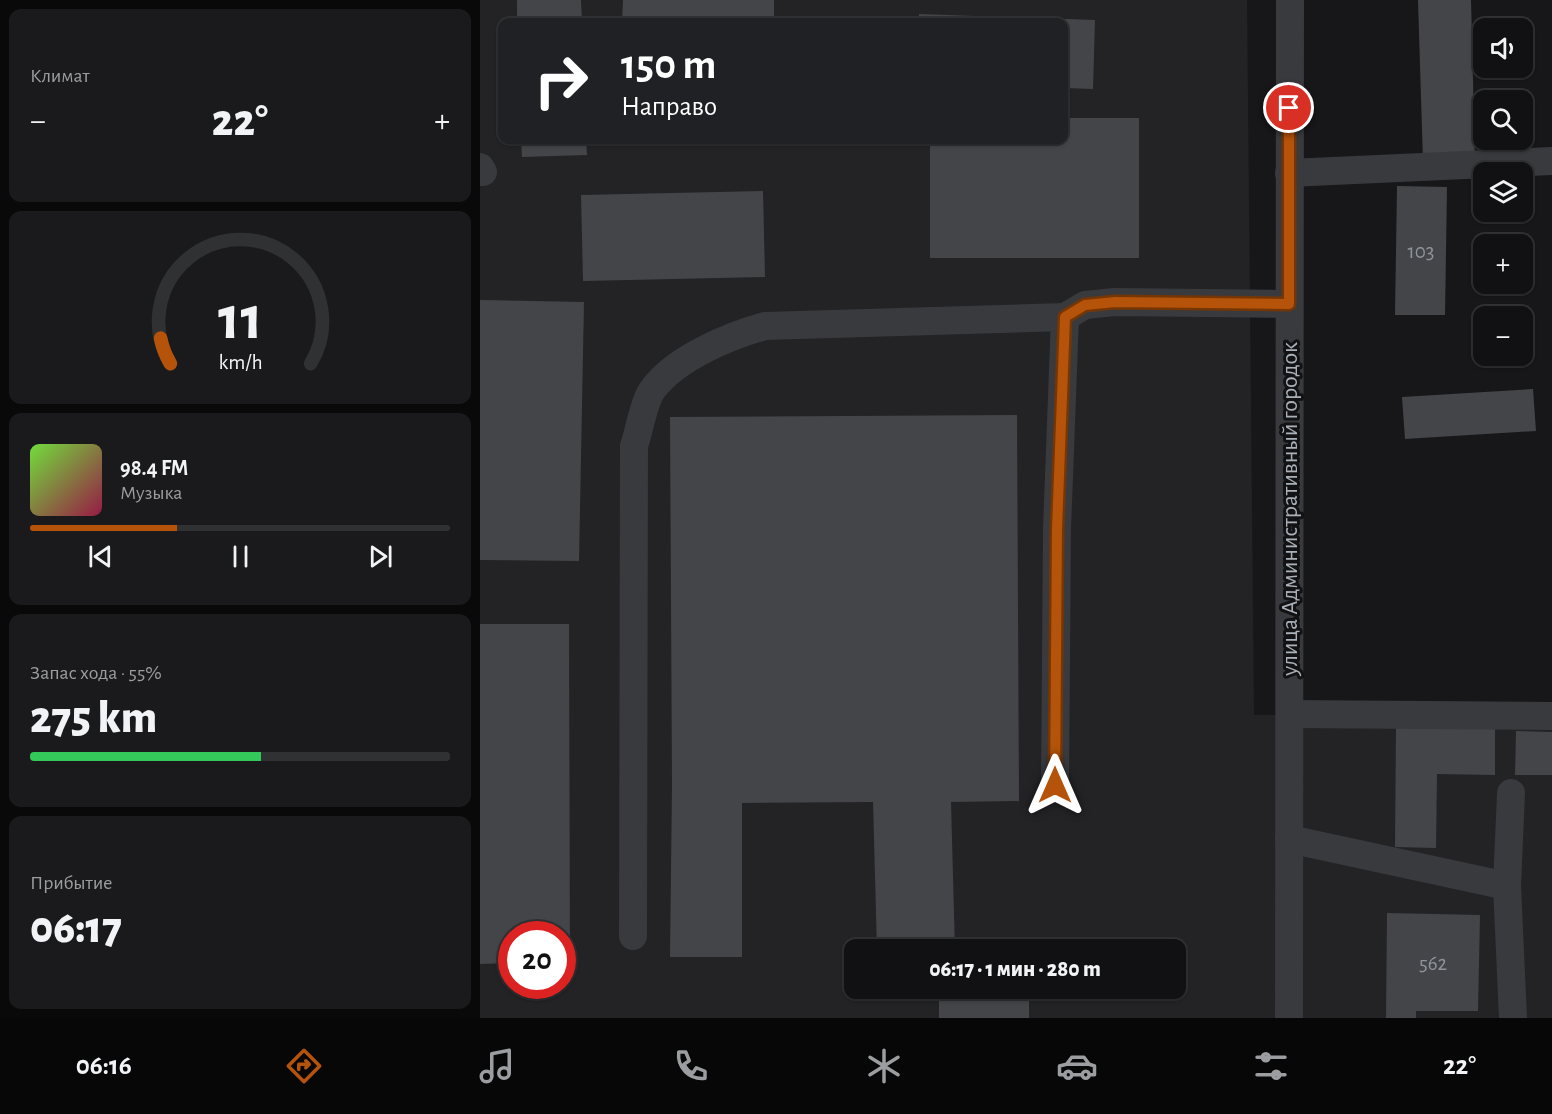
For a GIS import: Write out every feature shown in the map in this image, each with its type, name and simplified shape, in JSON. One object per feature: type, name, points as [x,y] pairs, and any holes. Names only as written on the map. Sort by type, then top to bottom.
[{"type":"street","name":"улица Административный городок","points":[[1289,1018],[1290,0]]},
{"type":"street","points":[[1289,172],[1552,161]]},
{"type":"street","points":[[633,936],[634,446],[652,389],[687,359],[730,336],[765,326],[1065,317],[1085,305],[1115,302],[1289,304]]},
{"type":"street","points":[[1055,785],[1057,529],[1065,317]]},
{"type":"street","points":[[1290,714],[1552,716]]},
{"type":"street","points":[[1511,793],[1508,886],[1513,1018]]},
{"type":"street","points":[[1289,839],[1508,886]]},
{"type":"shaded area","points":[[480,0],[1247,0],[1254,715],[1552,715],[1552,1018],[480,1018]]},
{"type":"building","points":[[517,0],[581,0],[582,18],[517,18]]},
{"type":"building","points":[[623,0],[774,0],[774,18],[622,18]]},
{"type":"building","points":[[1418,0],[1471,0],[1475,161],[1423,162]]},
{"type":"building","points":[[919,14],[1036,18],[919,18]]},
{"type":"building","points":[[1068,19],[1095,20],[1093,89],[1068,88]]},
{"type":"building","points":[[1068,118],[1139,118],[1139,258],[930,258],[930,144],[1068,144]]},
{"type":"building","points":[[521,144],[586,144],[587,155],[522,157]]},
{"type":"building","points":[[1397,186],[1447,187],[1445,315],[1395,315]]},
{"type":"building","points":[[763,191],[765,277],[583,281],[581,195]]},
{"type":"building","points":[[480,300],[584,302],[579,561],[480,560]]},
{"type":"building","points":[[1533,389],[1536,431],[1405,439],[1402,397]]},
{"type":"building","points":[[1017,415],[1019,801],[951,802],[955,939],[877,939],[873,802],[742,803],[742,957],[670,957],[672,785],[670,417]]},
{"type":"building","points":[[480,624],[569,624],[570,921],[498,921],[498,963],[480,964]]},
{"type":"building","points":[[1396,726],[1495,728],[1495,775],[1437,774],[1436,848],[1395,847]]},
{"type":"building","points":[[1516,731],[1552,732],[1552,775],[1515,775]]},
{"type":"building","points":[[1387,913],[1480,915],[1478,1011],[1416,1011],[1416,1018],[1386,1018]]},
{"type":"building","points":[[939,999],[1029,999],[1029,1018],[939,1018]]},
{"type":"route","points":[[1055,785],[1057,529],[1065,317],[1085,305],[1115,302],[1289,304],[1289,108]]}]
